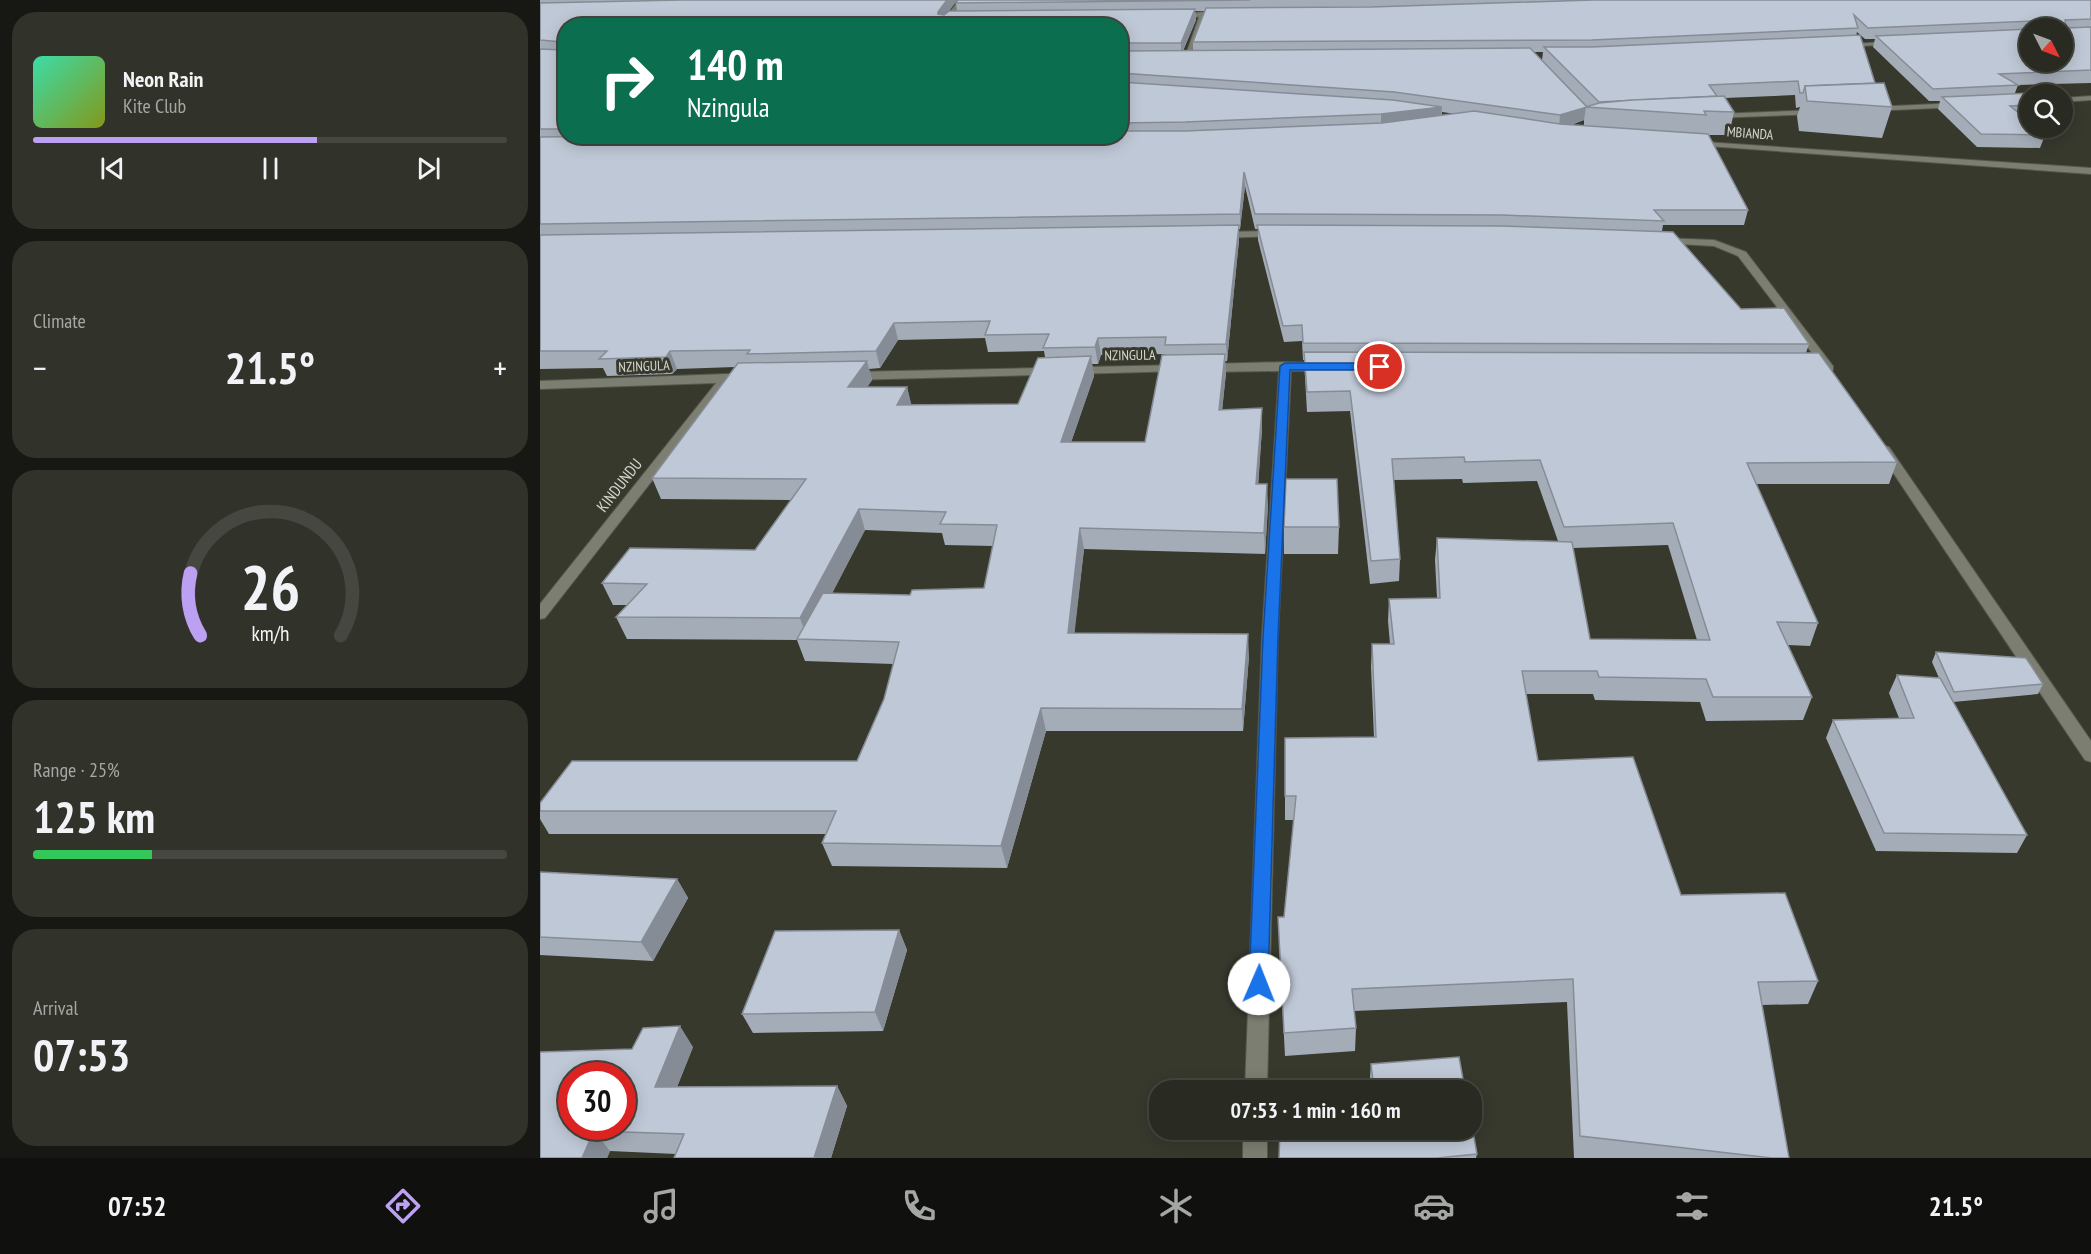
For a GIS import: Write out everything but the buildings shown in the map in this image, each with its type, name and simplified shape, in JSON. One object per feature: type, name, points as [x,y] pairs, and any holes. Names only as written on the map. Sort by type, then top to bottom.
[{"type":"street","points":[[948,18],[962,0]]},
{"type":"street","points":[[1186,58],[1203,14]]},
{"type":"street","points":[[1164,16],[1235,15]]},
{"type":"street","points":[[948,18],[960,18]]},
{"type":"street","points":[[1832,46],[1901,42]]},
{"type":"street","points":[[1175,59],[1198,58]]},
{"type":"street","points":[[2073,99],[2091,98]]},
{"type":"street","points":[[1867,110],[1971,104]]},
{"type":"street","points":[[1706,117],[1832,111]]},
{"type":"street","name":"MBIANDA","points":[[1687,142],[2091,171]]},
{"type":"street","points":[[1208,236],[1292,234]]},
{"type":"street","points":[[1655,240],[1714,243],[1734,248],[1742,254],[1826,370]]},
{"type":"street","points":[[1256,1080],[1270,637],[1285,366]]},
{"type":"street","name":"NZINGULA","points":[[833,376],[1332,366]]},
{"type":"street","name":"KINDUNDU","points":[[540,614],[726,378]]},
{"type":"street","name":"NZINGULA","points":[[540,385],[762,378]]},
{"type":"street","points":[[1874,435],[2091,755]]},
{"type":"street","points":[[1255,1140],[1255,1158]]},
{"type":"route","points":[[1259,984],[1270,637],[1285,366],[1380,367]]}]
